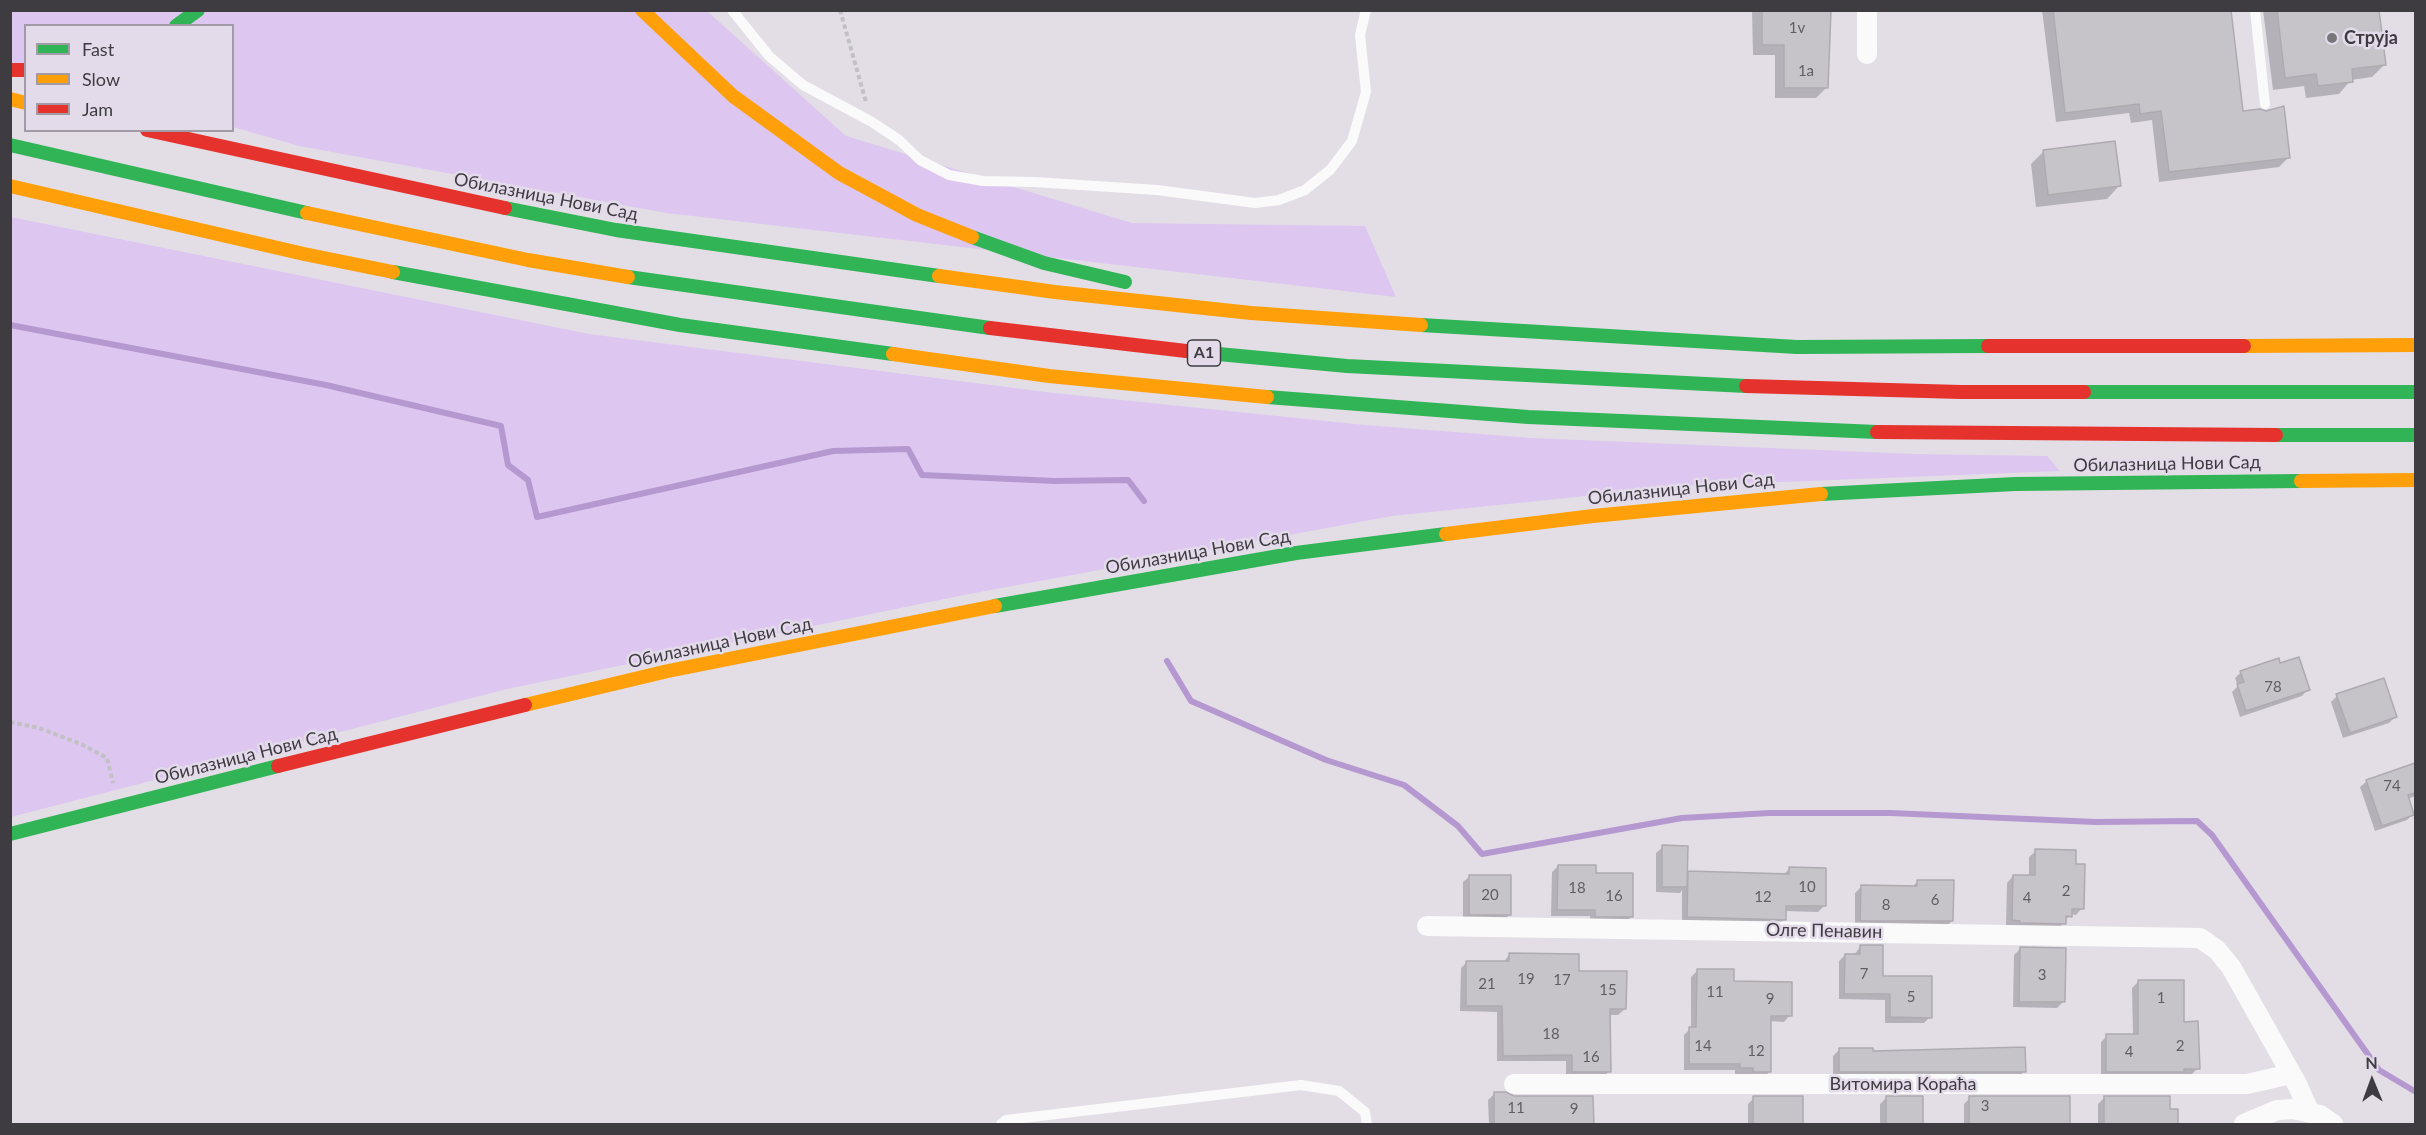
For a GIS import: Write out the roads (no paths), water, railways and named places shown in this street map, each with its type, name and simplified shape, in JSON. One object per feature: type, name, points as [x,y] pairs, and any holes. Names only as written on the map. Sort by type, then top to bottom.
[{"type":"main road","points":[[179,24],[198,10]]},
{"type":"main road","points":[[642,10],[693,60],[766,122],[839,173],[918,215],[1044,263],[1251,313]]},
{"type":"main road","name":"Обилазница Нови Сад","points":[[156,132],[385,184],[616,230],[1043,290],[1251,313],[1526,332],[1797,347],[2415,345]]},
{"type":"main road","name":"A1","points":[[10,145],[311,214],[528,260],[685,286],[1055,337],[1173,350],[1347,366],[1670,384],[1972,392],[2415,392]]},
{"type":"main road","name":"A1","points":[[10,186],[304,254],[525,298],[703,328],[1049,376],[1196,392],[1528,417],[1797,430],[2072,435],[2415,435]]},
{"type":"main road","name":"Обилазница Нови Сад","points":[[10,834],[506,709],[668,671],[1019,601],[1296,553],[1570,518],[1807,495],[2015,484],[2415,480]]},
{"type":"street","points":[[1867,10],[1867,54]]},
{"type":"street","name":"Олге Пенавин","points":[[1427,926],[2200,938],[2217,950],[2231,968],[2291,1074]]},
{"type":"street","points":[[2291,1074],[2309,1111]]},
{"type":"street","name":"Витомира Кораћа","points":[[1514,1084],[2247,1084],[2291,1074]]},
{"type":"street","points":[[2244,1125],[2277,1110],[2309,1111],[2320,1115],[2333,1125]]},
{"type":"lane","points":[[732,10],[769,56],[803,85],[872,122],[899,140],[920,160],[949,175],[983,181],[1157,190],[1255,203],[1279,200],[1305,190],[1330,170],[1352,141],[1366,92],[1360,35],[1366,10]]},
{"type":"lane","points":[[2255,10],[2265,104]]},
{"type":"lane","points":[[1001,1125],[1006,1120],[1300,1085],[1339,1091],[1365,1112],[1367,1125]]},
{"type":"waterway","points":[[10,325],[326,385],[501,426],[508,465],[528,480],[537,517],[833,451],[908,449],[922,475],[1055,481],[1128,480],[1144,501]]},
{"type":"waterway","points":[[1167,661],[1191,701],[1326,760],[1404,785],[1458,826],[1482,854],[1682,818],[1769,813],[1891,813],[2095,822],[2197,821],[2212,835],[2379,1070],[2416,1092]]},
{"type":"place","name":"Струја","points":[[2332,38]]}]
